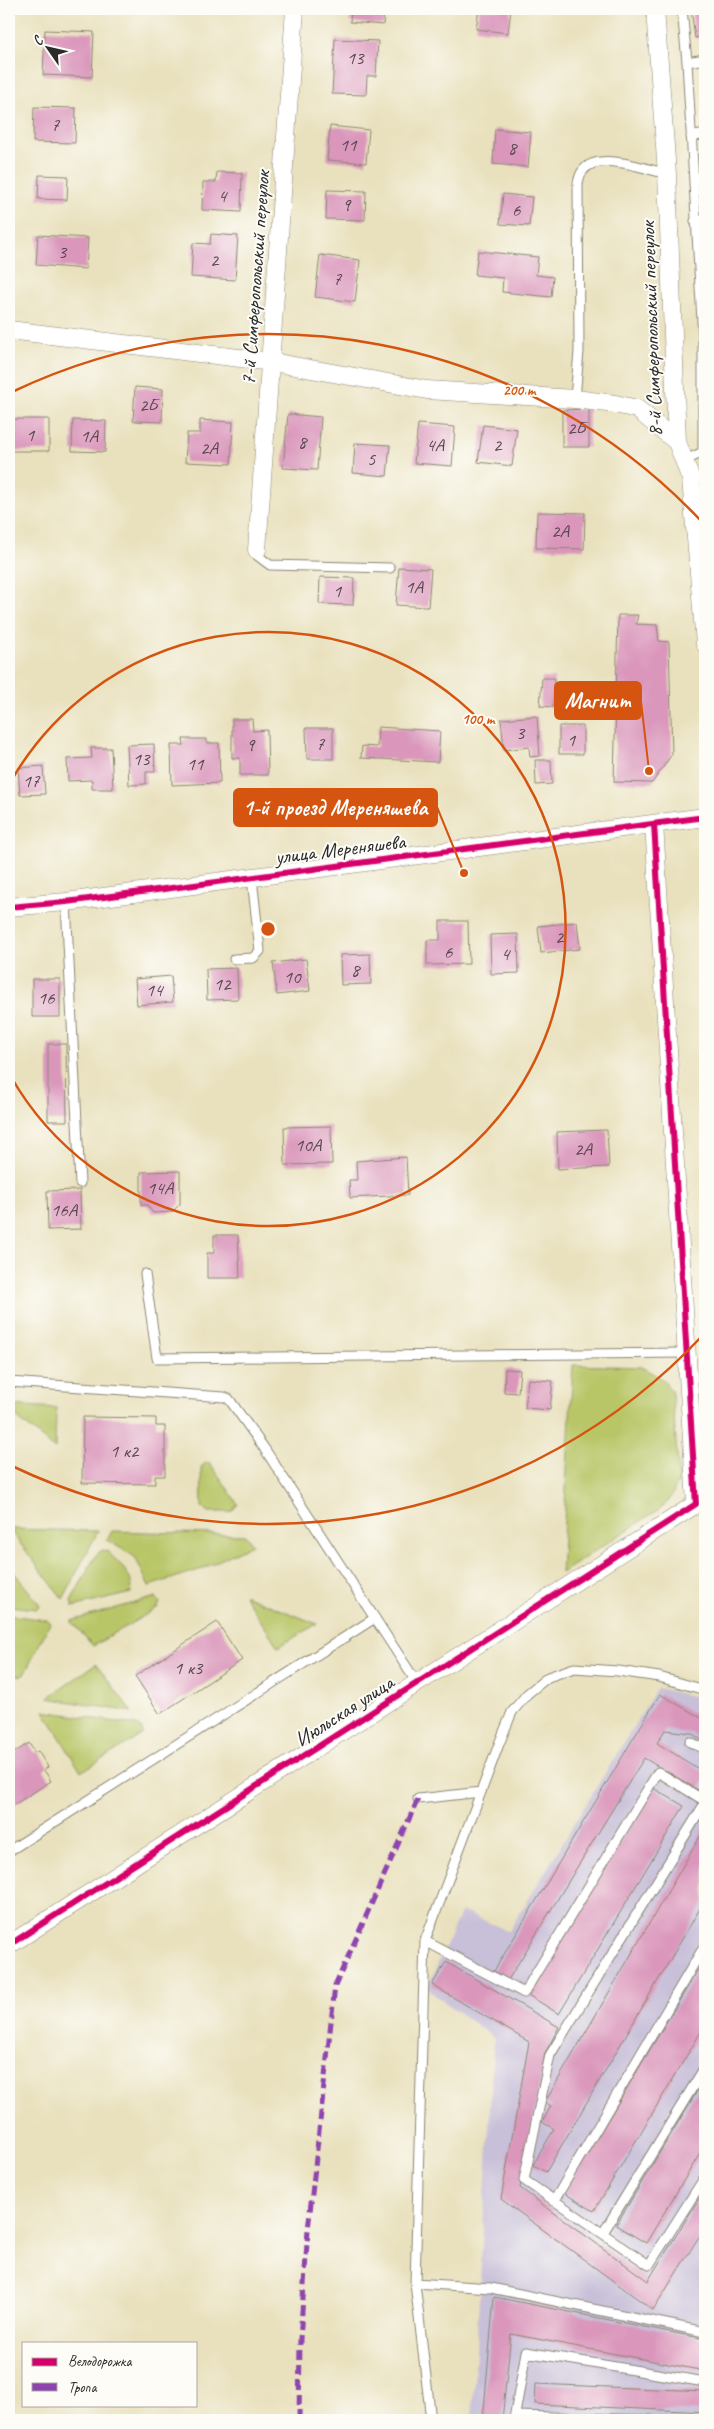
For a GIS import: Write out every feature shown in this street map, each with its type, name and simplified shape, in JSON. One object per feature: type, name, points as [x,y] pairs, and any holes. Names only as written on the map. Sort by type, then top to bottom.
[{"type":"street","name":"7-й Симферопольский переулок","points":[[256,550],[272,362],[295,9]]},
{"type":"street","name":"8-й Симферопольский переулок","points":[[655,9],[667,174],[677,442],[700,516],[705,644]]},
{"type":"street","points":[[9,330],[272,362],[428,390],[575,399],[637,409],[677,442]]},
{"type":"street","name":"улица Мереняшева","points":[[9,908],[252,878],[705,817]]},
{"type":"street","points":[[654,824],[686,1353]]},
{"type":"street","name":"Июльская улица","points":[[9,1946],[696,1504],[686,1353]]},
{"type":"lane","points":[[682,9],[704,338],[704,451],[684,461]]},
{"type":"lane","points":[[687,62],[705,59]]},
{"type":"lane","points":[[691,137],[705,134]]},
{"type":"lane","points":[[575,399],[579,350],[578,183],[582,172],[589,165],[598,161],[610,161],[667,174]]},
{"type":"lane","points":[[695,221],[705,220]]},
{"type":"lane","points":[[256,550],[258,556],[270,565],[390,568]]},
{"type":"lane","points":[[234,959],[253,958],[260,951],[252,878]]},
{"type":"lane","points":[[66,902],[80,1183]]},
{"type":"lane","points":[[145,1274],[157,1358],[686,1353]]},
{"type":"lane","points":[[9,1382],[224,1397],[230,1400],[264,1448],[417,1683]]},
{"type":"lane","points":[[9,1851],[375,1618]]},
{"type":"lane","points":[[431,2420],[415,2283],[425,1941],[512,1712],[527,1694],[548,1677],[574,1668],[618,1671],[659,1677],[705,1690]]},
{"type":"lane","points":[[690,1742],[705,1749]]},
{"type":"lane","points":[[425,1941],[524,1993],[658,1772],[705,1802],[550,2056],[524,2180],[649,2265],[705,2176]]},
{"type":"lane","points":[[418,1799],[481,1792]]},
{"type":"lane","points":[[554,2200],[705,1945]]},
{"type":"lane","points":[[603,2233],[705,2067]]},
{"type":"lane","points":[[415,2283],[491,2288],[705,2332]]},
{"type":"lane","points":[[651,2420],[514,2418],[526,2352],[705,2382]]},
{"type":"shaded area","points":[[657,1688],[705,1699],[705,2420],[472,2420],[494,2038],[427,1989],[461,1911],[509,1931]]},
{"type":"green space","points":[[573,1365],[641,1367],[661,1378],[672,1391],[679,1481],[669,1501],[658,1510],[561,1573]]},
{"type":"green space","points":[[9,1405],[56,1408],[55,1449],[9,1411]]},
{"type":"green space","points":[[206,1463],[210,1463],[238,1504],[231,1512],[208,1512],[202,1507],[201,1467]]},
{"type":"green space","points":[[9,1529],[98,1531],[63,1599]]},
{"type":"green space","points":[[112,1531],[245,1535],[252,1544],[202,1569],[149,1586],[135,1557],[107,1540]]},
{"type":"green space","points":[[102,1550],[107,1551],[125,1570],[131,1581],[131,1593],[73,1607],[71,1601],[96,1555]]},
{"type":"green space","points":[[9,1566],[40,1605],[36,1609],[9,1606]]},
{"type":"green space","points":[[244,1595],[317,1624],[278,1647]]},
{"type":"green space","points":[[156,1597],[160,1603],[157,1608],[93,1646],[71,1621]]},
{"type":"green space","points":[[9,1615],[47,1620],[50,1623],[25,1673],[20,1676],[11,1667],[9,1659]]},
{"type":"green space","points":[[96,1664],[132,1712],[48,1698]]},
{"type":"green space","points":[[44,1711],[136,1725],[142,1729],[143,1734],[81,1772]]},
{"type":"building","points":[[351,9],[384,9],[383,25],[350,22]]},
{"type":"building","points":[[479,9],[511,9],[508,33],[476,29]]},
{"type":"building","points":[[691,9],[705,9],[705,37],[695,38]]},
{"type":"building","points":[[45,30],[94,32],[92,77],[43,75]]},
{"type":"building","points":[[335,39],[378,41],[376,76],[367,76],[366,95],[332,94]]},
{"type":"building","points":[[34,107],[76,108],[75,143],[33,142]]},
{"type":"building","points":[[330,126],[369,130],[366,163],[327,160]]},
{"type":"building","points":[[495,129],[531,132],[528,167],[493,164]]},
{"type":"building","points":[[217,172],[242,173],[241,212],[202,210],[203,182],[216,182]]},
{"type":"building","points":[[39,175],[68,176],[67,200],[38,199]]},
{"type":"building","points":[[327,190],[366,191],[365,220],[326,219]]},
{"type":"building","points":[[503,194],[532,197],[529,226],[500,224]]},
{"type":"building","points":[[211,234],[238,236],[235,280],[191,277],[193,243],[210,244]]},
{"type":"building","points":[[38,235],[88,238],[86,269],[36,265]]},
{"type":"building","points":[[478,251],[538,257],[536,275],[553,277],[551,297],[502,292],[503,278],[475,275]]},
{"type":"building","points":[[320,255],[360,260],[355,302],[315,297]]},
{"type":"building","points":[[135,387],[163,389],[162,422],[133,421]]},
{"type":"building","points":[[589,409],[589,447],[562,447],[562,410]]},
{"type":"building","points":[[288,414],[321,417],[317,470],[283,468]]},
{"type":"building","points":[[10,419],[49,419],[49,451],[10,451]]},
{"type":"building","points":[[73,420],[106,421],[105,452],[72,451]]},
{"type":"building","points":[[200,420],[233,422],[231,464],[185,462],[187,433],[200,433]]},
{"type":"building","points":[[418,424],[455,427],[452,466],[414,463]]},
{"type":"building","points":[[483,425],[517,429],[512,466],[478,462]]},
{"type":"building","points":[[355,443],[390,445],[387,476],[353,473]]},
{"type":"building","points":[[537,512],[585,513],[584,549],[536,548]]},
{"type":"building","points":[[399,567],[431,569],[428,607],[396,605]]},
{"type":"building","points":[[320,577],[354,578],[353,605],[319,604]]},
{"type":"building","points":[[618,615],[638,615],[636,624],[657,625],[659,641],[669,642],[672,754],[652,783],[614,782]]},
{"type":"building","points":[[542,678],[554,678],[553,707],[540,706]]},
{"type":"building","points":[[537,716],[540,756],[530,757],[529,747],[504,750],[501,719]]},
{"type":"building","points":[[232,719],[252,719],[253,731],[267,730],[268,775],[240,775],[240,758],[232,758]]},
{"type":"building","points":[[559,726],[583,726],[583,754],[559,754]]},
{"type":"building","points":[[378,727],[440,731],[438,762],[361,758],[362,746],[377,747]]},
{"type":"building","points":[[306,728],[333,728],[333,759],[307,759]]},
{"type":"building","points":[[183,739],[206,739],[206,743],[219,743],[220,783],[172,785],[171,745],[184,745]]},
{"type":"building","points":[[154,744],[155,772],[146,772],[146,784],[129,785],[127,745]]},
{"type":"building","points":[[91,748],[111,748],[113,789],[92,789],[92,780],[68,781],[67,759],[92,758]]},
{"type":"building","points":[[535,760],[551,760],[552,784],[536,785]]},
{"type":"building","points":[[43,766],[45,794],[20,795],[18,768]]},
{"type":"building","points":[[440,921],[468,921],[469,964],[427,965],[427,940],[440,940]]},
{"type":"building","points":[[577,922],[580,949],[541,953],[538,926]]},
{"type":"building","points":[[518,934],[519,973],[491,974],[490,935]]},
{"type":"building","points":[[370,954],[371,984],[341,985],[340,955]]},
{"type":"building","points":[[306,959],[310,991],[277,995],[273,963]]},
{"type":"building","points":[[237,968],[238,999],[207,1000],[206,969]]},
{"type":"building","points":[[171,976],[173,1002],[137,1005],[135,979]]},
{"type":"building","points":[[32,979],[60,979],[60,1017],[32,1017]]},
{"type":"building","points":[[48,1044],[66,1044],[67,1121],[48,1121]]},
{"type":"building","points":[[331,1126],[332,1164],[285,1165],[284,1127]]},
{"type":"building","points":[[607,1130],[609,1167],[558,1169],[557,1132]]},
{"type":"building","points":[[406,1157],[408,1195],[350,1198],[349,1180],[357,1180],[356,1161]]},
{"type":"building","points":[[180,1171],[180,1204],[172,1212],[153,1213],[147,1205],[141,1205],[141,1172]]},
{"type":"building","points":[[80,1190],[81,1229],[48,1230],[47,1191]]},
{"type":"building","points":[[214,1235],[238,1235],[240,1278],[207,1278],[207,1253],[214,1253]]},
{"type":"building","points":[[505,1369],[520,1370],[518,1393],[504,1392]]},
{"type":"building","points":[[528,1379],[553,1381],[550,1410],[525,1408]]},
{"type":"building","points":[[83,1417],[156,1418],[156,1426],[165,1426],[165,1476],[155,1476],[155,1484],[82,1483]]},
{"type":"building","points":[[217,1622],[242,1660],[160,1714],[135,1676]]},
{"type":"building","points":[[660,1694],[705,1720],[705,1742],[691,1733],[665,1730],[657,1743],[705,1773],[705,1778],[698,1790],[644,1758],[508,1980],[494,1971]]},
{"type":"building","points":[[29,1743],[35,1753],[38,1751],[48,1767],[44,1770],[51,1781],[9,1808],[9,1756]]},
{"type":"building","points":[[653,1788],[684,1806],[559,2014],[528,1995]]},
{"type":"building","points":[[705,1828],[705,1900],[546,2172],[533,2165],[554,2129],[542,2122],[551,2106],[545,2102]]},
{"type":"building","points":[[705,1958],[705,2025],[594,2211],[564,2193]]},
{"type":"building","points":[[446,1962],[559,2027],[545,2053],[520,2188],[648,2281],[705,2189],[705,2227],[653,2310],[501,2199],[529,2042],[432,1985]]},
{"type":"building","points":[[705,2078],[705,2145],[646,2243],[616,2225]]},
{"type":"building","points":[[494,2297],[705,2339],[705,2371],[511,2334],[502,2420],[483,2420]]},
{"type":"building","points":[[536,2384],[705,2391],[705,2412],[535,2404]]},
{"type":"marked path","points":[[299,2420],[300,2339],[308,2230],[335,1986],[418,1799]]},
{"type":"cycle path","points":[[9,907],[66,902],[705,817]]},
{"type":"cycle path","points":[[9,1945],[696,1504],[654,824]]},
{"type":"place","name":"Магнит","points":[[649,771]]},
{"type":"place","name":"1-й проезд Мереняшева","points":[[464,873]]}]
